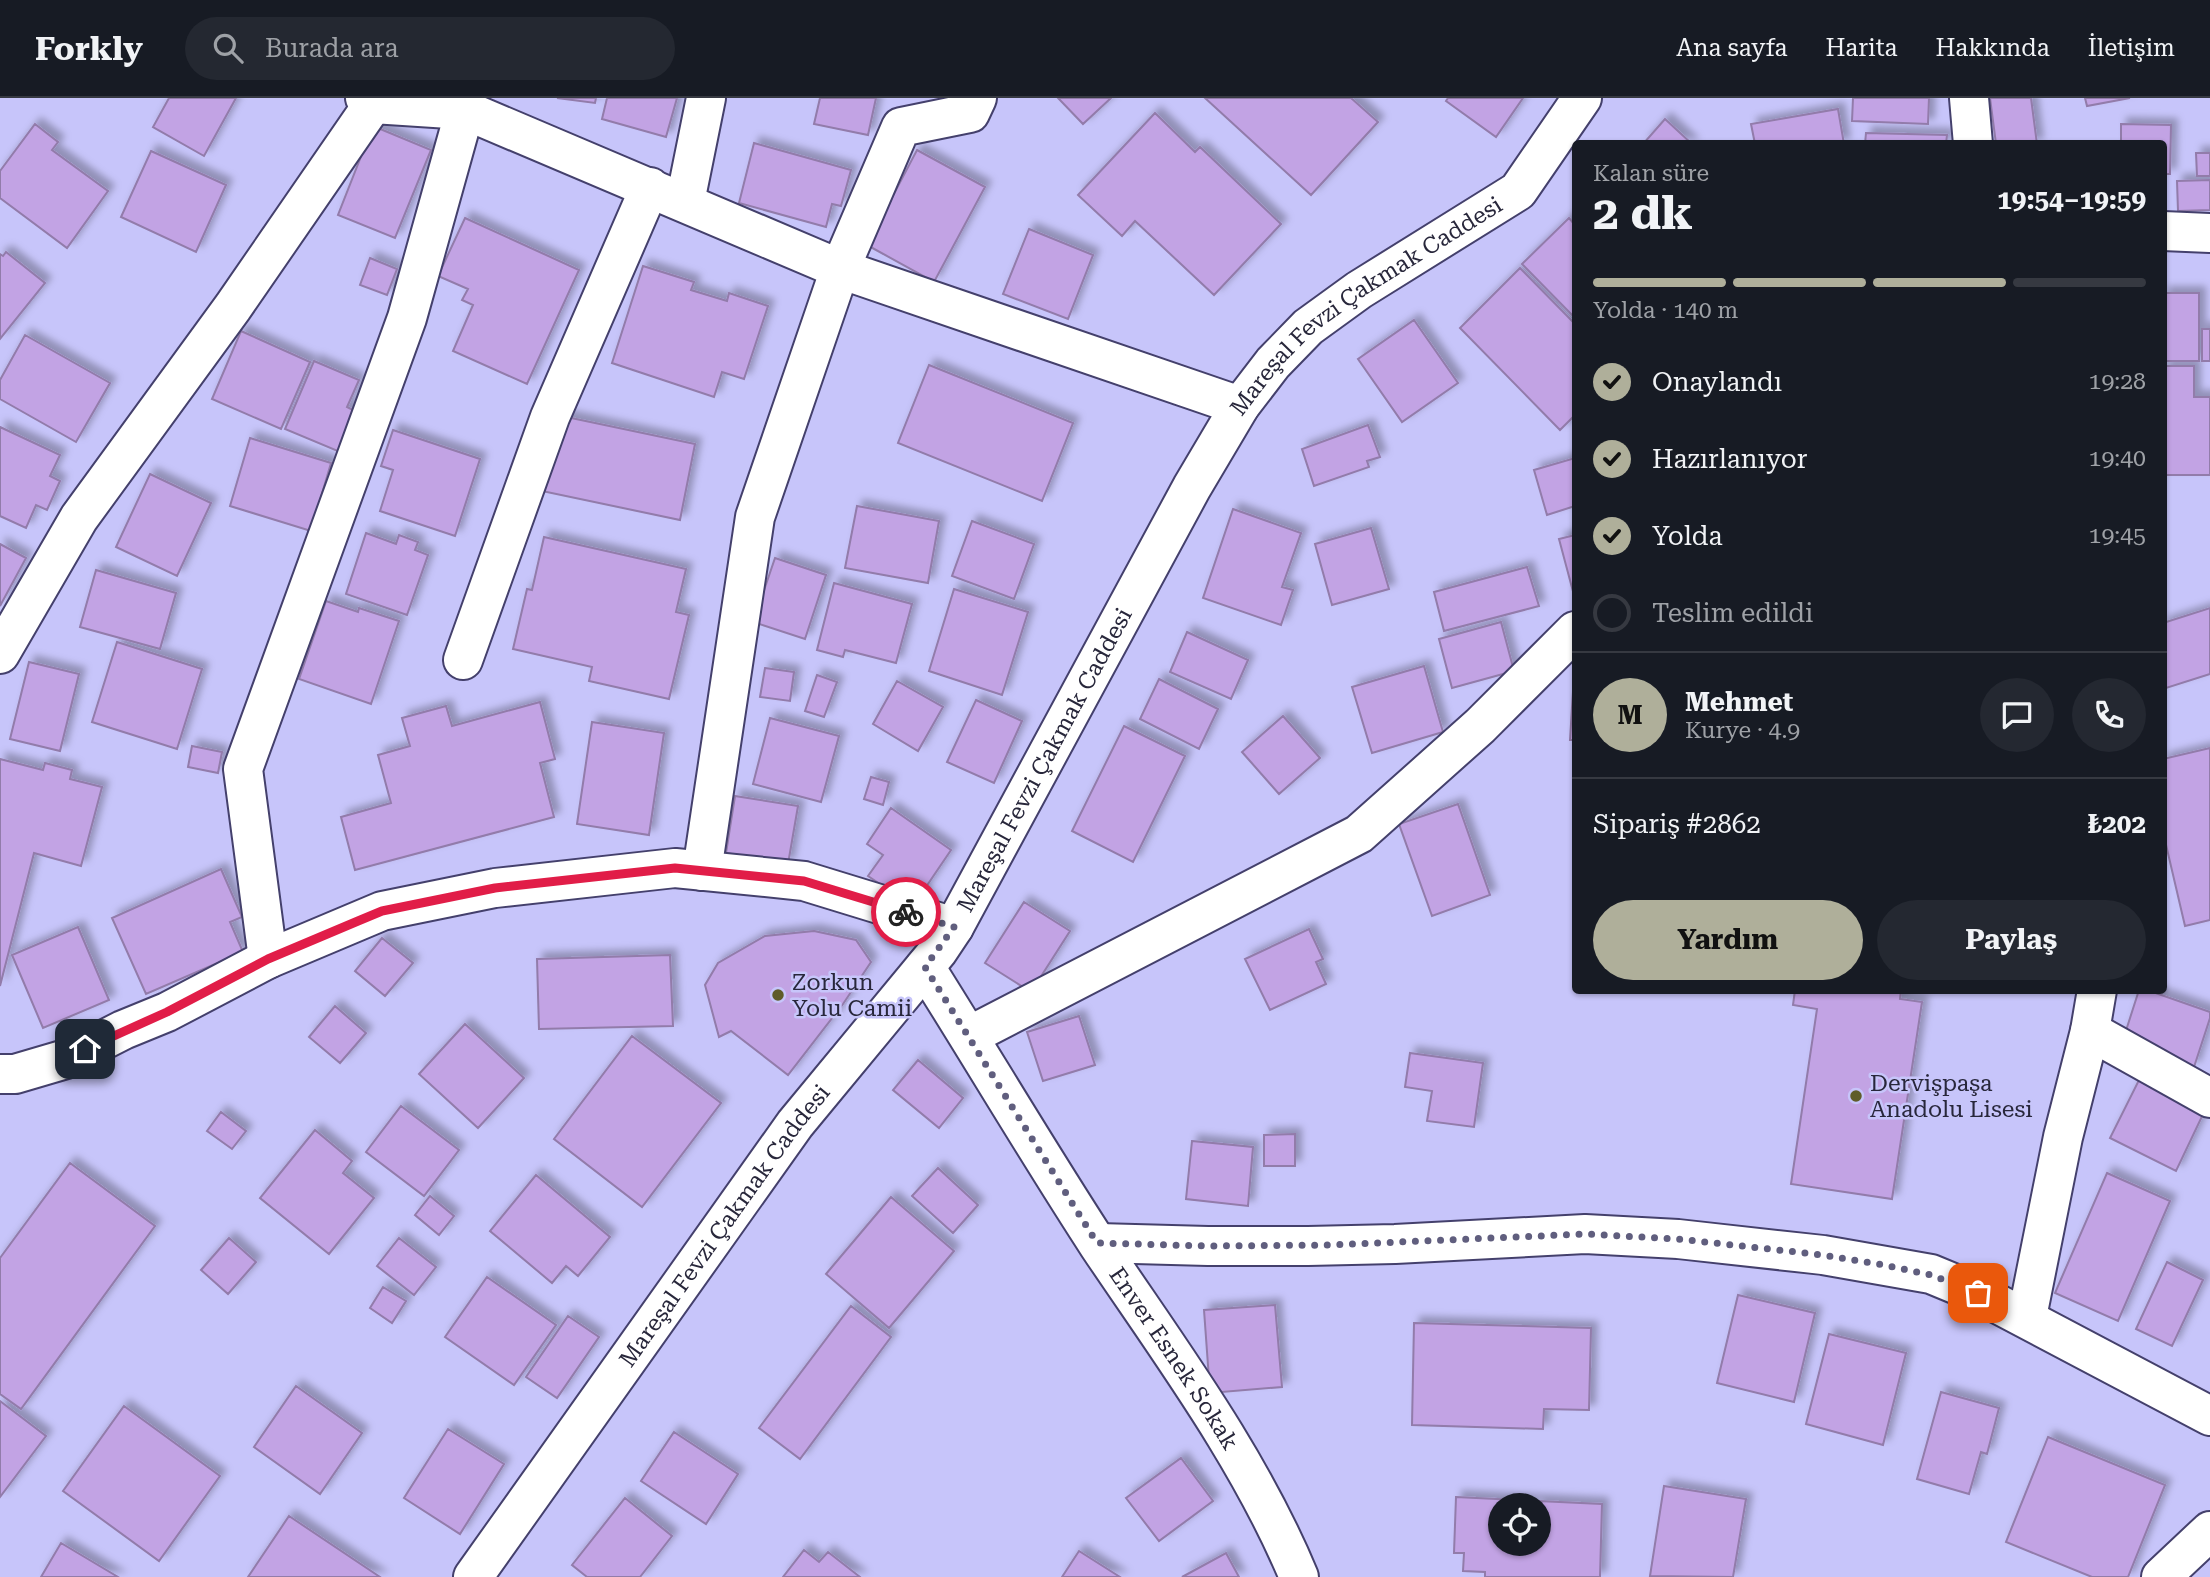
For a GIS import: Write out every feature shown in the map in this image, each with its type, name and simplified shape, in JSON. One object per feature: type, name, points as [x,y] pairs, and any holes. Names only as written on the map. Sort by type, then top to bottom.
[{"type":"street","points":[[685,202],[706,98]]},
{"type":"street","points":[[702,871],[755,517],[840,269],[901,127],[970,113],[977,98]]},
{"type":"street","name":"Mareşal Fevzi Çakmak Caddesi","points":[[473,1577],[795,1124],[925,967],[954,927],[1192,487],[1240,406],[1273,363],[1308,327],[1359,290],[1518,191],[1582,98]]},
{"type":"street","points":[[1969,98],[1973,140]]},
{"type":"street","points":[[0,654],[79,518],[233,307],[369,101],[465,110],[840,269],[1240,406]]},
{"type":"street","points":[[268,959],[243,769],[407,318],[465,110]]},
{"type":"street","points":[[463,660],[550,417],[650,187]]},
{"type":"street","points":[[2167,231],[2210,233]]},
{"type":"street","points":[[969,1037],[1359,834],[1479,726],[1572,634]]},
{"type":"street","points":[[0,1074],[15,1074],[66,1059],[123,1030],[167,1012],[268,959],[382,911],[495,888],[675,868],[804,881],[954,927]]},
{"type":"street","name":"Enver Esnek Sokak","points":[[925,967],[1097,1243],[1214,1416],[1261,1498],[1299,1577]]},
{"type":"street","points":[[2027,1317],[2063,1137],[2090,1031],[2096,994]]},
{"type":"street","points":[[2090,1031],[2210,1098]]},
{"type":"street","points":[[1097,1243],[1208,1246],[1395,1244],[1585,1234],[1678,1239],[1823,1255],[1931,1275],[1978,1293],[2210,1416]]},
{"type":"street","points":[[2161,1577],[2210,1531]]},
{"type":"building","points":[[169,98],[236,98],[204,156],[153,127]]},
{"type":"building","points":[[557,98],[596,98],[595,103]]},
{"type":"building","points":[[607,98],[677,98],[666,137],[602,119]]},
{"type":"building","points":[[820,98],[876,98],[868,135],[814,124]]},
{"type":"building","points":[[1058,98],[1111,98],[1083,124]]},
{"type":"building","points":[[1205,98],[1351,98],[1378,122],[1311,195]]},
{"type":"building","points":[[1448,98],[1523,98],[1496,137],[1446,101]]},
{"type":"building","points":[[1853,98],[1929,98],[1928,124],[1852,121]]},
{"type":"building","points":[[1990,98],[2031,98],[2036,140],[1995,140]]},
{"type":"building","points":[[2085,98],[2130,98],[2087,106]]},
{"type":"building","points":[[1838,109],[1843,140],[1754,140],[1751,124]]},
{"type":"building","points":[[1155,113],[1195,152],[1200,147],[1281,224],[1214,295],[1135,221],[1122,236],[1078,195]]},
{"type":"building","points":[[1665,119],[1688,140],[1647,140]]},
{"type":"building","points":[[35,124],[58,142],[52,150],[108,191],[67,248],[0,198],[0,171]]},
{"type":"building","points":[[2121,124],[2171,125],[2170,174],[2167,174],[2167,140],[2121,140]]},
{"type":"building","points":[[373,126],[431,150],[395,238],[338,215]]},
{"type":"building","points":[[1866,133],[1947,135],[1946,140],[1865,140]]},
{"type":"building","points":[[754,143],[851,170],[841,206],[832,204],[826,227],[739,203]]},
{"type":"building","points":[[917,150],[985,187],[934,282],[867,245]]},
{"type":"building","points":[[151,151],[226,185],[196,252],[121,217]]},
{"type":"building","points":[[2196,153],[2210,153],[2210,176],[2197,176]]},
{"type":"building","points":[[2210,180],[2210,210],[2178,211],[2177,181]]},
{"type":"building","points":[[465,218],[579,270],[527,384],[453,351],[473,305],[462,300],[468,289],[438,276]]},
{"type":"building","points":[[1569,218],[1572,222],[1572,315],[1522,264]]},
{"type":"building","points":[[1029,229],[1093,255],[1068,319],[1003,294]]},
{"type":"building","points":[[6,252],[45,283],[0,339],[0,254],[3,256]]},
{"type":"building","points":[[370,258],[397,269],[387,295],[360,285]]},
{"type":"building","points":[[643,266],[694,282],[691,290],[727,301],[729,293],[768,306],[744,379],[722,372],[714,397],[612,363]]},
{"type":"building","points":[[1520,268],[1572,321],[1572,418],[1560,430],[1460,328]]},
{"type":"building","points":[[2167,293],[2199,293],[2199,361],[2167,361]]},
{"type":"building","points":[[1414,320],[1458,383],[1402,422],[1358,359]]},
{"type":"building","points":[[2202,329],[2210,329],[2210,361],[2202,361]]},
{"type":"building","points":[[241,331],[310,362],[281,429],[212,399]]},
{"type":"building","points":[[25,335],[110,383],[76,442],[0,399],[0,380]]},
{"type":"building","points":[[314,361],[359,380],[347,407],[357,412],[340,452],[285,429]]},
{"type":"building","points":[[929,365],[1073,423],[1042,501],[898,443]]},
{"type":"building","points":[[2167,366],[2194,366],[2194,397],[2210,397],[2210,475],[2167,475]]},
{"type":"building","points":[[557,415],[695,444],[680,520],[542,491]]},
{"type":"building","points":[[1368,425],[1380,457],[1367,461],[1369,467],[1314,486],[1302,449]]},
{"type":"building","points":[[0,427],[60,455],[50,476],[60,481],[47,510],[36,505],[26,528],[0,516]]},
{"type":"building","points":[[393,430],[480,459],[455,536],[380,511],[393,470],[381,466]]},
{"type":"building","points":[[250,438],[331,463],[311,531],[230,506]]},
{"type":"building","points":[[1572,459],[1572,507],[1547,515],[1534,470]]},
{"type":"building","points":[[150,474],[211,503],[177,576],[116,547]]},
{"type":"building","points":[[857,506],[939,521],[928,583],[845,568]]},
{"type":"building","points":[[1233,509],[1301,533],[1282,587],[1293,590],[1281,625],[1203,598]]},
{"type":"building","points":[[972,521],[1034,544],[1014,599],[952,576]]},
{"type":"building","points":[[1371,528],[1389,589],[1332,605],[1315,544]]},
{"type":"building","points":[[366,533],[396,544],[399,535],[418,542],[415,550],[428,555],[407,615],[346,594]]},
{"type":"building","points":[[1572,536],[1572,588],[1559,539]]},
{"type":"building","points":[[544,537],[686,569],[676,612],[689,615],[669,699],[589,681],[592,667],[513,649],[527,589],[532,590]]},
{"type":"building","points":[[0,544],[26,558],[0,606]]},
{"type":"building","points":[[775,558],[826,575],[805,639],[747,620],[759,605]]},
{"type":"building","points":[[1527,567],[1539,606],[1444,631],[1434,592]]},
{"type":"building","points":[[96,570],[176,593],[160,649],[80,627]]},
{"type":"building","points":[[834,583],[912,604],[896,663],[845,650],[843,657],[817,650]]},
{"type":"building","points":[[954,589],[1028,612],[1002,695],[929,671]]},
{"type":"building","points":[[326,601],[358,612],[359,608],[399,621],[371,704],[299,679]]},
{"type":"building","points":[[2210,608],[2210,674],[2167,688],[2167,622]]},
{"type":"building","points":[[1501,622],[1514,671],[1452,688],[1439,639]]},
{"type":"building","points":[[1187,632],[1248,660],[1231,699],[1170,672]]},
{"type":"building","points":[[117,642],[202,669],[177,749],[92,722]]},
{"type":"building","points":[[29,662],[79,674],[60,751],[10,739]]},
{"type":"building","points":[[1424,666],[1443,732],[1372,753],[1352,687]]},
{"type":"building","points":[[765,668],[794,672],[790,701],[760,697]]},
{"type":"building","points":[[817,675],[837,682],[824,717],[805,711]]},
{"type":"building","points":[[1159,679],[1218,709],[1199,749],[1140,719]]},
{"type":"building","points":[[897,681],[943,707],[918,751],[873,724]]},
{"type":"building","points":[[976,700],[1022,721],[994,783],[947,762]]},
{"type":"building","points":[[540,702],[555,759],[540,763],[554,817],[355,870],[341,817],[391,803],[378,755],[410,746],[402,718],[446,706],[452,726]]},
{"type":"building","points":[[1572,708],[1572,740],[1570,740]]},
{"type":"building","points":[[1283,716],[1320,758],[1279,794],[1242,752]]},
{"type":"building","points":[[770,718],[839,736],[821,802],[753,784]]},
{"type":"building","points":[[592,722],[664,733],[649,835],[577,824]]},
{"type":"building","points":[[1124,726],[1185,756],[1133,862],[1072,831]]},
{"type":"building","points":[[192,746],[222,752],[218,773],[188,767]]},
{"type":"building","points":[[2210,748],[2210,920],[2185,926],[2167,849],[2167,758]]},
{"type":"building","points":[[0,759],[43,770],[45,763],[72,770],[70,779],[102,787],[81,866],[34,853],[0,986]]},
{"type":"building","points":[[871,777],[889,782],[883,805],[864,799]]},
{"type":"building","points":[[735,796],[798,806],[788,864],[726,853]]},
{"type":"building","points":[[1458,804],[1490,895],[1432,916],[1399,824]]},
{"type":"building","points":[[891,808],[951,850],[913,906],[868,876],[883,855],[867,844]]},
{"type":"building","points":[[221,869],[242,917],[230,922],[243,952],[146,994],[112,918]]},
{"type":"building","points":[[1024,902],[1070,931],[1031,992],[985,963]]},
{"type":"building","points":[[78,927],[109,1000],[43,1028],[12,955]]},
{"type":"building","points":[[1309,929],[1323,959],[1316,962],[1326,984],[1270,1010],[1245,959]]},
{"type":"building","name":"Zorkun Yolu Camii","points":[[814,931],[856,940],[871,962],[843,1004],[788,1075],[731,1031],[719,1037],[705,985],[718,963],[765,936]]},
{"type":"building","points":[[382,938],[413,963],[385,996],[355,971]]},
{"type":"building","points":[[670,955],[673,1026],[539,1029],[537,959]]},
{"type":"building","name":"Dervişpaşa Anadolu Lisesi","points":[[1794,994],[1901,994],[1900,999],[1922,1002],[1892,1199],[1791,1184],[1817,1009],[1793,1005]]},
{"type":"building","points":[[2138,994],[2158,994],[2210,1012],[2194,1067],[2122,1043]]},
{"type":"building","points":[[335,1006],[366,1033],[340,1063],[309,1037]]},
{"type":"building","points":[[1079,1016],[1095,1065],[1043,1081],[1027,1032]]},
{"type":"building","points":[[465,1024],[524,1078],[478,1128],[419,1074]]},
{"type":"building","points":[[632,1036],[721,1103],[642,1207],[554,1139]]},
{"type":"building","points":[[1410,1053],[1483,1063],[1474,1127],[1427,1121],[1432,1091],[1405,1087]]},
{"type":"building","points":[[918,1060],[963,1098],[939,1128],[893,1090]]},
{"type":"building","points":[[2141,1076],[2206,1108],[2176,1171],[2110,1138]]},
{"type":"building","points":[[401,1106],[459,1150],[424,1196],[366,1152]]},
{"type":"building","points":[[221,1112],[246,1131],[232,1149],[207,1131]]},
{"type":"building","points":[[315,1130],[352,1161],[343,1173],[374,1198],[329,1254],[260,1198]]},
{"type":"building","points":[[1295,1134],[1295,1166],[1264,1166],[1264,1135]]},
{"type":"building","points":[[1192,1141],[1253,1147],[1248,1206],[1186,1199]]},
{"type":"building","points":[[70,1163],[155,1226],[21,1409],[0,1394],[0,1258]]},
{"type":"building","points":[[938,1168],[978,1205],[953,1233],[912,1196]]},
{"type":"building","points":[[2107,1173],[2170,1201],[2118,1321],[2055,1293]]},
{"type":"building","points":[[536,1175],[610,1237],[578,1276],[566,1266],[552,1283],[490,1231]]},
{"type":"building","points":[[430,1196],[454,1216],[439,1235],[415,1215]]},
{"type":"building","points":[[891,1197],[954,1251],[889,1328],[826,1274]]},
{"type":"building","points":[[229,1238],[256,1262],[228,1294],[201,1270]]},
{"type":"building","points":[[399,1238],[436,1267],[414,1295],[377,1266]]},
{"type":"building","points":[[2167,1262],[2203,1280],[2172,1346],[2136,1329]]},
{"type":"building","points":[[487,1277],[556,1325],[514,1385],[445,1337]]},
{"type":"building","points":[[383,1287],[406,1301],[392,1323],[370,1308]]},
{"type":"building","points":[[1738,1295],[1815,1313],[1794,1402],[1717,1383]]},
{"type":"building","points":[[1275,1305],[1282,1387],[1210,1393],[1204,1310]]},
{"type":"building","points":[[851,1306],[891,1337],[800,1459],[759,1428]]},
{"type":"building","points":[[568,1316],[599,1337],[557,1398],[526,1377]]},
{"type":"building","points":[[1414,1323],[1591,1328],[1589,1410],[1544,1409],[1543,1429],[1412,1425]]},
{"type":"building","points":[[1829,1334],[1906,1353],[1883,1445],[1806,1424]]},
{"type":"building","points":[[296,1386],[362,1433],[320,1494],[254,1447]]},
{"type":"building","points":[[1941,1392],[1999,1408],[1987,1454],[1981,1452],[1969,1494],[1917,1479]]},
{"type":"building","points":[[0,1401],[46,1436],[0,1497]]},
{"type":"building","points":[[124,1406],[220,1476],[159,1561],[63,1491]]},
{"type":"building","points":[[448,1429],[504,1464],[460,1534],[404,1498]]},
{"type":"building","points":[[674,1432],[738,1474],[706,1524],[641,1481]]},
{"type":"building","points":[[2048,1437],[2165,1485],[2128,1577],[2092,1577],[2006,1542]]},
{"type":"building","points":[[1181,1458],[1213,1501],[1159,1541],[1126,1498]]},
{"type":"building","points":[[1664,1486],[1746,1499],[1733,1577],[1650,1576]]},
{"type":"building","points":[[1456,1497],[1488,1499],[1488,1556],[1551,1556],[1551,1502],[1602,1504],[1600,1577],[1485,1577],[1485,1572],[1463,1571],[1464,1553],[1454,1553]]},
{"type":"building","points":[[625,1498],[672,1536],[640,1577],[587,1577],[572,1565]]},
{"type":"building","points":[[289,1516],[380,1577],[248,1577]]},
{"type":"building","points":[[61,1543],[118,1577],[41,1577]]},
{"type":"building","points":[[804,1550],[819,1562],[828,1552],[860,1577],[783,1577]]},
{"type":"building","points":[[1079,1551],[1120,1577],[1062,1577]]},
{"type":"building","points":[[1226,1553],[1239,1577],[1182,1577]]},
{"type":"way so far","points":[[906,912],[954,927],[925,967],[1097,1243],[1208,1246],[1395,1244],[1585,1234],[1678,1239],[1823,1255],[1884,1265],[1931,1275],[1978,1293]]},
{"type":"place","name":"Zorkun Yolu Camii","points":[[778,995]]},
{"type":"place","name":"Dervişpaşa Anadolu Lisesi","points":[[1856,1096]]},
{"type":"route","points":[[85,1049],[167,1012],[268,959],[333,930],[382,911],[495,888],[675,868],[804,881],[906,912]]}]
